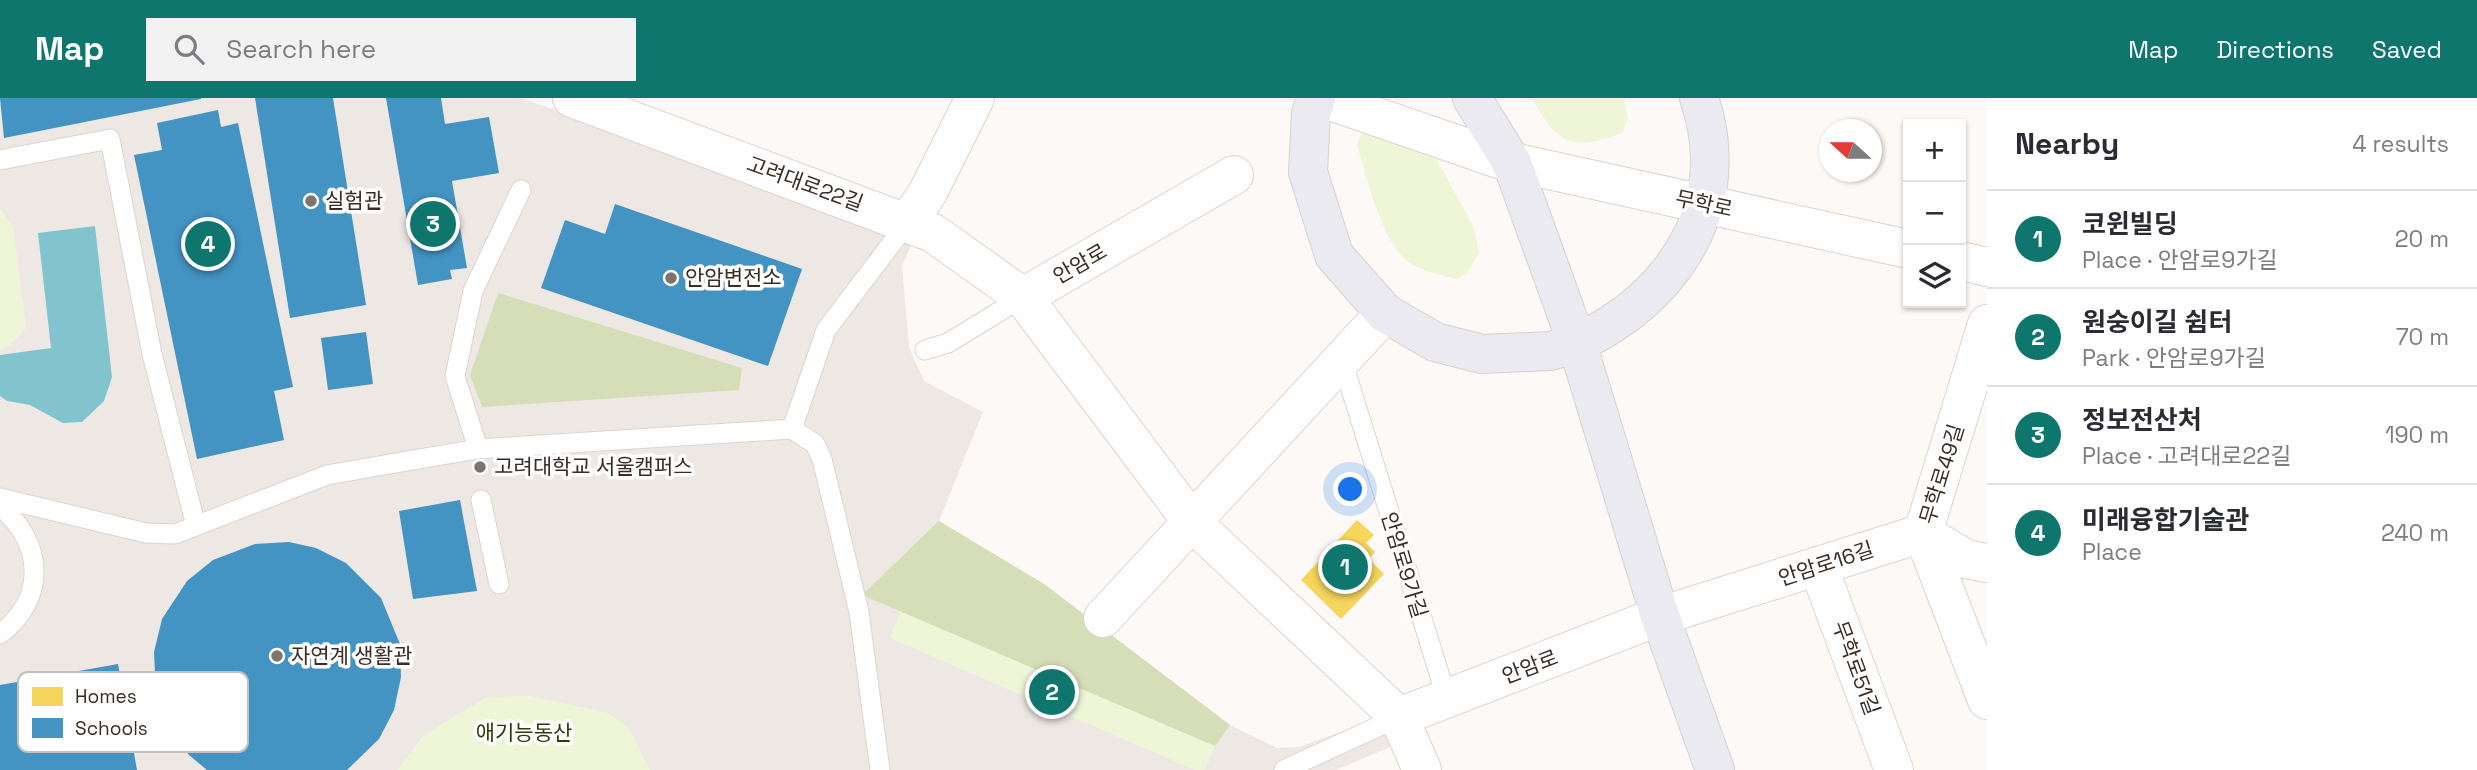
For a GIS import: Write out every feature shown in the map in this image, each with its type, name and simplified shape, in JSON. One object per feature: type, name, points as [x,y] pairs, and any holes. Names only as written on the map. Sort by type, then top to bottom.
[{"type":"main road","points":[[1316,98],[1311,113],[1308,172],[1334,255],[1385,313],[1435,342],[1482,354],[1550,351],[1607,330],[1630,314],[1673,270],[1695,230],[1708,183],[1709,125],[1699,98]]},
{"type":"main road","points":[[1458,98],[1505,161]]},
{"type":"main road","points":[[1472,98],[1505,161],[1572,345],[1594,396],[1660,616],[1715,770]]},
{"type":"street","name":"고려대로22길","points":[[572,98],[933,233],[1023,297]]},
{"type":"street","points":[[908,222],[928,192],[975,98]]},
{"type":"street","name":"무학로","points":[[1322,98],[1505,161],[1903,248]]},
{"type":"street","name":"안암로","points":[[1023,297],[1234,175]]},
{"type":"street","points":[[1966,262],[1987,267]]},
{"type":"street","points":[[1023,297],[1193,523],[1399,717],[1422,770]]},
{"type":"street","points":[[1103,618],[1385,313]]},
{"type":"street","name":"무학로49길","points":[[1987,324],[1923,533],[1987,700]]},
{"type":"street","points":[[1923,533],[1966,559],[1987,563]]},
{"type":"street","name":"안암로16길","points":[[1660,616],[1923,533]]},
{"type":"street","name":"무학로51길","points":[[1818,566],[1894,770]]},
{"type":"street","name":"안암로","points":[[1399,717],[1660,616]]},
{"type":"lane","points":[[0,160],[110,139],[152,354],[196,526]]},
{"type":"lane","points":[[478,449],[455,376],[473,291],[521,190]]},
{"type":"lane","points":[[792,429],[826,330],[908,222]]},
{"type":"lane","name":"안암로","points":[[925,350],[947,342],[1023,297]]},
{"type":"lane","name":"안암로9가길","points":[[1342,360],[1447,699]]},
{"type":"lane","points":[[0,498],[146,533],[175,534],[327,475],[478,449],[792,429],[815,444],[822,459],[859,612],[880,770]]},
{"type":"lane","points":[[481,499],[499,584]]},
{"type":"lane","points":[[0,506],[26,534],[32,551],[34,570],[31,594],[19,616],[0,634]]},
{"type":"lane","points":[[1284,770],[1399,717]]},
{"type":"shaded area","name":"고려대학교 서울캠퍼스","points":[[0,98],[521,98],[915,237],[902,266],[909,347],[924,381],[983,412],[939,521],[1044,584],[1230,725],[1277,748],[1299,747],[1378,718],[1395,745],[1336,770],[0,770]]},
{"type":"green space","points":[[1532,98],[1624,98],[1628,119],[1622,133],[1578,143],[1558,135]]},
{"type":"green space","points":[[1365,125],[1431,149],[1474,228],[1479,253],[1467,273],[1457,279],[1421,269],[1400,254],[1391,241],[1377,209],[1357,145]]},
{"type":"green space","points":[[0,208],[13,227],[26,328],[9,346],[0,351]]},
{"type":"green space","points":[[498,293],[742,368],[739,390],[482,407],[470,375]]},
{"type":"green space","points":[[939,521],[1044,584],[1230,725],[1215,746],[862,595]]},
{"type":"green space","points":[[901,610],[1215,746],[1205,770],[1195,770],[890,638]]},
{"type":"green space","name":"애기능동산","points":[[530,696],[608,713],[628,727],[650,770],[397,770],[424,735],[487,697]]},
{"type":"water","points":[[95,226],[112,377],[104,401],[82,422],[63,423],[30,405],[7,401],[0,396],[0,355],[51,348],[38,233]]},
{"type":"building: Homes","points":[[1357,520],[1374,535],[1366,543],[1375,552],[1369,559],[1384,574],[1341,619],[1301,580]]},
{"type":"building: Schools","points":[[0,98],[201,98],[201,99],[4,138]]},
{"type":"building: Schools","name":"실험관","points":[[255,98],[333,98],[366,305],[290,318]]},
{"type":"building: Schools","points":[[386,98],[441,98],[445,124],[489,117],[499,173],[452,181],[467,268],[450,270],[452,279],[418,285]]},
{"type":"building: Schools","points":[[218,110],[221,127],[238,123],[293,387],[274,391],[284,440],[197,459],[134,155],[162,150],[157,123]]},
{"type":"building: Schools","name":"안암변전소","points":[[615,204],[802,269],[768,366],[541,288],[565,220],[605,234]]},
{"type":"building: Schools","points":[[366,332],[373,384],[328,390],[321,338]]},
{"type":"building: Schools","points":[[460,500],[477,591],[413,599],[399,511]]},
{"type":"building: Schools","name":"자연계 생활관","points":[[289,542],[316,548],[346,563],[381,598],[400,644],[401,677],[394,710],[379,739],[347,770],[207,770],[187,752],[248,752],[248,672],[155,672],[154,652],[162,619],[187,581],[213,560],[255,544]]},
{"type":"building: Schools","points":[[118,664],[119,672],[73,672]]},
{"type":"building: Schools","points":[[18,682],[18,752],[134,752],[137,770],[0,770],[0,685]]},
{"type":"place","name":"실험관","points":[[311,201]]},
{"type":"place","name":"정보전산처","points":[[433,224]]},
{"type":"place","name":"미래융합기술관","points":[[208,244]]},
{"type":"place","name":"안암변전소","points":[[671,278]]},
{"type":"place","name":"고려대학교 서울캠퍼스","points":[[480,467]]},
{"type":"place","name":"코윈빌딩","points":[[1345,567]]},
{"type":"place","name":"자연계 생활관","points":[[277,656]]},
{"type":"place","name":"원숭이길 쉼터","points":[[1052,692]]}]
